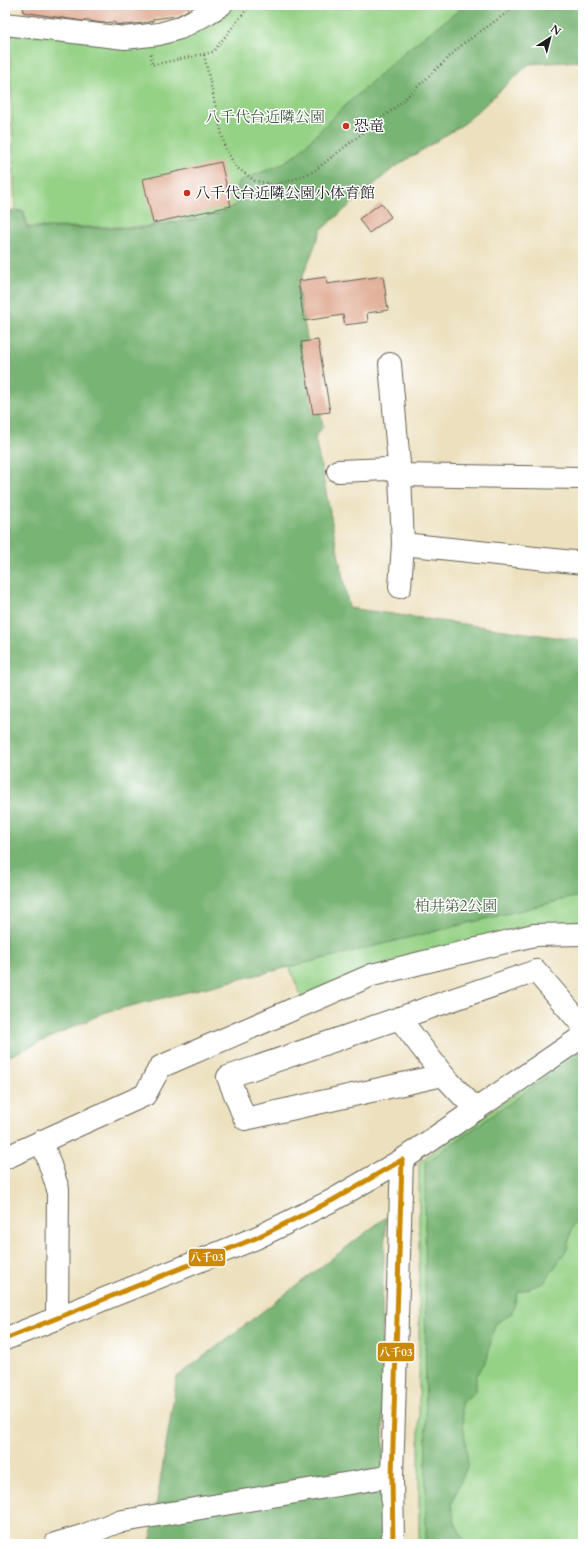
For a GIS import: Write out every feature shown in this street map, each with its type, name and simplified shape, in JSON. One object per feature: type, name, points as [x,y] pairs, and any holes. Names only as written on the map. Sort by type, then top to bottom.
[{"type":"street","points":[[5,24],[99,39],[125,38],[177,32],[221,5]]},
{"type":"street","points":[[390,364],[400,475],[403,544],[400,587]]},
{"type":"street","points":[[338,471],[388,469],[400,475],[583,478]]},
{"type":"street","points":[[403,544],[583,563]]},
{"type":"street","points":[[5,1158],[145,1094],[160,1067],[372,975],[534,935],[583,934]]},
{"type":"street","points":[[443,1074],[245,1119],[228,1077],[536,971],[583,1026]]},
{"type":"street","points":[[399,1018],[443,1074],[476,1110]]},
{"type":"street","points":[[5,1339],[256,1238],[333,1200],[402,1160],[583,1036]]},
{"type":"street","points":[[42,1141],[58,1189],[57,1319]]},
{"type":"street","points":[[393,1544],[392,1476],[402,1160]]},
{"type":"street","points":[[54,1544],[85,1535],[117,1522],[392,1476]]},
{"type":"path","points":[[152,65],[213,52],[246,10],[254,5]]},
{"type":"path","points":[[204,55],[225,148],[236,167],[255,181],[274,185],[295,179],[314,171],[396,107],[464,43],[518,5]]},
{"type":"green space","name":"八千代台近隣公園","points":[[234,5],[560,5],[214,243],[193,219],[143,227],[28,227],[24,211],[15,210],[9,34],[198,28]]},
{"type":"green space","points":[[466,5],[583,5],[583,61],[529,64],[465,123],[392,169],[321,230],[298,288],[323,426],[315,437],[349,608],[583,641],[583,895],[106,1012],[5,1058],[5,210],[23,212],[27,228],[143,228],[193,220],[222,213],[237,204],[238,182],[282,164],[298,153],[335,115],[409,48]]},
{"type":"green space","name":"柏井第2公園","points":[[583,885],[583,922],[522,927],[302,999],[286,958]]},
{"type":"green space","points":[[583,1046],[583,1544],[419,1544],[419,1162]]},
{"type":"green space","points":[[583,1051],[583,1211],[572,1228],[567,1249],[544,1283],[518,1292],[512,1313],[495,1324],[487,1359],[476,1377],[476,1391],[461,1403],[468,1465],[451,1504],[455,1523],[466,1544],[426,1544],[425,1163]]},
{"type":"green space","points":[[386,1217],[382,1297],[384,1544],[150,1544],[177,1377]]},
{"type":"building","points":[[24,5],[188,5],[188,10],[177,16],[125,25],[115,24],[114,22],[102,23],[90,20],[83,21],[23,12]]},
{"type":"building","name":"八千代台近隣公園小体育館","points":[[221,162],[231,206],[153,223],[143,179]]},
{"type":"building","points":[[381,203],[391,217],[369,233],[359,219]]},
{"type":"building","points":[[383,276],[388,310],[367,313],[368,322],[345,325],[343,315],[304,321],[298,281],[326,277],[327,284]]},
{"type":"building","points":[[318,340],[330,412],[313,414],[301,342]]},
{"type":"transit line","name":"八千03","points":[[5,1339],[256,1238],[333,1200],[402,1160]]},
{"type":"transit line","name":"八千03","points":[[393,1544],[392,1476],[402,1160]]},
{"type":"place","name":"恐竜","points":[[346,126]]},
{"type":"place","name":"八千代台近隣公園小体育館","points":[[187,193]]}]
